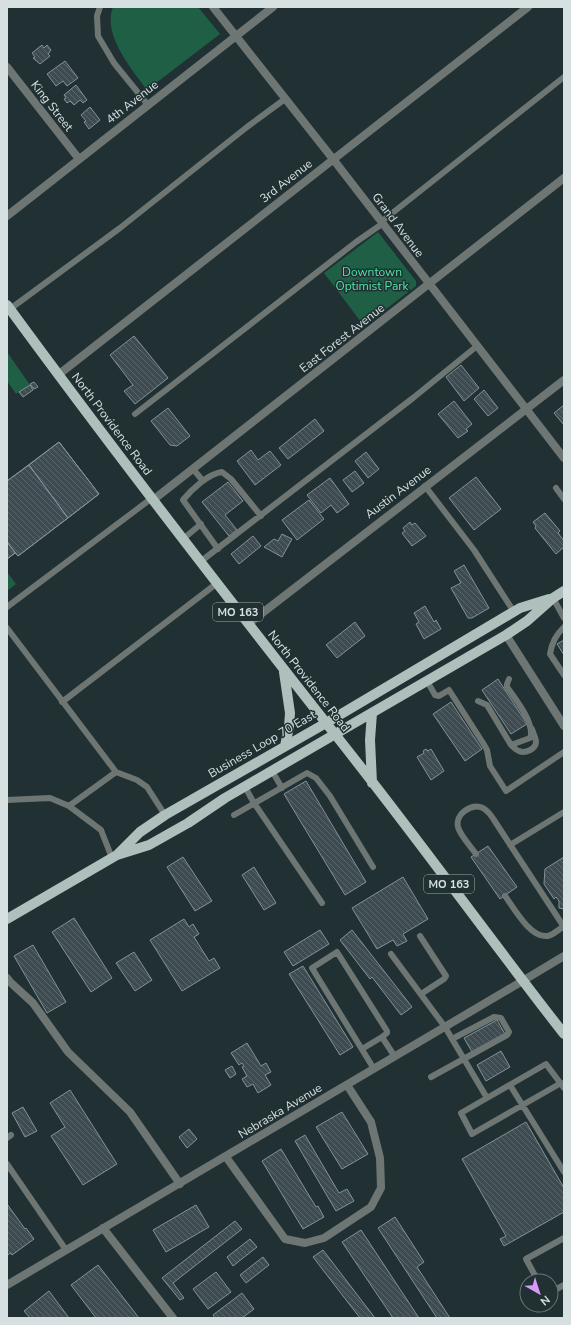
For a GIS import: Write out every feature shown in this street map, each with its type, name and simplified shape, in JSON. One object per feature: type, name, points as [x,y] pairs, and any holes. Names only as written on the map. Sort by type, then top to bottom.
[{"type":"main road","name":"North Providence Road","points":[[8,307],[216,584],[335,734],[564,1034]]},
{"type":"main road","name":"Business Loop 70 East","points":[[7,919],[115,857],[149,845],[188,823],[272,771],[506,635],[527,621],[553,598],[564,591]]},
{"type":"main road","name":"Business Loop 70 East","points":[[115,857],[140,832],[165,815],[326,723],[520,608],[553,598]]},
{"type":"main road","points":[[284,670],[290,713],[290,727],[284,746]]},
{"type":"main road","points":[[372,713],[370,740],[372,783]]},
{"type":"street","name":"Grand Avenue","points":[[213,7],[333,159],[564,458]]},
{"type":"street","name":"4th Avenue","points":[[7,216],[273,7]]},
{"type":"street","name":"3rd Avenue","points":[[58,375],[528,7]]},
{"type":"street","name":"King Street","points":[[7,67],[79,159]]},
{"type":"street","name":"East Forest Avenue","points":[[152,499],[193,469],[564,178]]},
{"type":"street","name":"Austin Avenue","points":[[248,624],[564,380]]},
{"type":"street","points":[[506,635],[564,726]]},
{"type":"street","name":"Nebraska Avenue","points":[[7,1285],[564,956]]},
{"type":"street","points":[[7,978],[33,1003],[68,1052],[130,1112],[180,1184]]},
{"type":"street","points":[[226,1157],[285,1239],[305,1243],[324,1238],[370,1207],[380,1188],[380,1158],[371,1122],[347,1085]]},
{"type":"street","points":[[103,1228],[173,1318]]},
{"type":"lane","points":[[100,7],[96,16],[98,36],[114,63],[148,105]]},
{"type":"lane","points":[[136,414],[382,223],[564,77]]},
{"type":"lane","points":[[8,307],[120,228],[285,99]]},
{"type":"lane","points":[[200,562],[413,398],[477,346]]},
{"type":"lane","points":[[193,469],[203,481]]},
{"type":"lane","points":[[218,548],[183,500],[203,481],[216,472],[222,472],[231,479],[261,516]]},
{"type":"lane","points":[[425,486],[474,550],[514,612]]},
{"type":"lane","points":[[556,488],[564,499]]},
{"type":"lane","points":[[7,607],[152,499]]},
{"type":"lane","points":[[183,539],[201,524]]},
{"type":"lane","points":[[62,702],[216,584]]},
{"type":"lane","points":[[553,598],[564,618]]},
{"type":"lane","points":[[564,627],[556,635],[552,642],[550,654],[564,675]]},
{"type":"lane","points":[[7,628],[116,772],[137,780],[147,787],[165,815]]},
{"type":"lane","points":[[478,701],[487,705],[511,745],[516,750],[523,752],[532,749],[535,746],[536,741],[524,712],[507,687],[509,679]]},
{"type":"lane","points":[[427,681],[435,695],[439,696],[449,690],[484,743],[490,766],[506,791],[564,752]]},
{"type":"lane","points":[[511,745],[530,738],[531,727]]},
{"type":"lane","points":[[272,771],[282,788]]},
{"type":"lane","points":[[69,806],[116,772]]},
{"type":"lane","points":[[234,815],[307,773],[316,778],[330,796],[372,867]]},
{"type":"lane","points":[[245,787],[254,803],[322,903]]},
{"type":"lane","points":[[7,800],[50,798],[69,806],[101,830],[115,857]]},
{"type":"lane","points":[[476,854],[458,828],[458,821],[460,815],[467,809],[481,807],[487,811],[564,927],[548,936],[538,935],[528,927],[505,896]]},
{"type":"lane","points":[[510,845],[564,812]]},
{"type":"lane","points":[[420,936],[446,976],[444,979],[421,994]]},
{"type":"lane","points":[[362,1049],[382,1037],[387,1033],[387,1031],[337,952],[312,968],[374,1069]]},
{"type":"lane","points":[[391,954],[445,1027],[487,1098]]},
{"type":"lane","points":[[431,1077],[507,1035],[509,1032],[501,1018],[494,1016],[485,1024],[471,1032],[452,1039]]},
{"type":"lane","points":[[382,1037],[395,1057]]},
{"type":"lane","points":[[546,1064],[563,1086],[524,1105],[472,1134],[461,1113],[487,1098],[546,1064]]},
{"type":"lane","points":[[510,1085],[524,1105],[564,1172]]},
{"type":"lane","points":[[7,1164],[66,1250]]},
{"type":"lane","points":[[534,1273],[526,1259],[564,1238]]},
{"type":"green space","points":[[113,7],[198,7],[220,34],[147,90],[127,62],[115,40],[111,18]]},
{"type":"green space","name":"Downtown Optimist Park","points":[[378,232],[416,281],[416,286],[364,326],[324,273]]},
{"type":"green space","points":[[7,352],[30,385],[16,394],[7,381]]},
{"type":"green space","points":[[7,572],[16,584],[7,591]]},
{"type":"building","points":[[42,45],[44,48],[47,45],[51,50],[48,54],[50,56],[40,64],[33,58],[35,57],[32,53]]},
{"type":"building","points":[[65,61],[78,78],[67,86],[63,81],[56,86],[47,74]]},
{"type":"building","points":[[76,85],[87,100],[83,103],[80,100],[74,105],[70,101],[67,103],[64,99],[66,98],[64,95]]},
{"type":"building","points":[[90,107],[100,120],[89,129],[84,122],[86,121],[81,115]]},
{"type":"building","points":[[134,336],[168,378],[135,404],[124,391],[133,385],[110,355]]},
{"type":"building","points":[[461,365],[479,388],[464,401],[446,377]]},
{"type":"building","points":[[34,382],[38,387],[34,389],[30,384]]},
{"type":"building","points":[[30,385],[33,390],[23,397],[19,392]]},
{"type":"building","points":[[484,390],[498,408],[488,416],[474,399]]},
{"type":"building","points":[[454,401],[472,424],[466,429],[468,431],[458,438],[438,414]]},
{"type":"building","points":[[564,405],[564,425],[554,413]]},
{"type":"building","points":[[168,408],[190,436],[177,446],[170,445],[151,421]]},
{"type":"building","points":[[315,419],[324,431],[288,459],[279,448]]},
{"type":"building","points":[[59,442],[99,494],[18,556],[15,553],[7,559],[7,481]]},
{"type":"building","points":[[59,442],[99,494],[68,518],[29,465]]},
{"type":"building","points":[[251,450],[258,460],[270,451],[281,465],[255,485],[237,461]]},
{"type":"building","points":[[366,452],[379,469],[368,478],[355,461]]},
{"type":"building","points":[[29,465],[68,518],[18,556],[7,542],[7,481]]},
{"type":"building","points":[[355,471],[364,483],[352,492],[343,480]]},
{"type":"building","points":[[476,477],[501,509],[474,530],[449,498]]},
{"type":"building","points":[[330,478],[349,504],[337,513],[331,505],[321,513],[307,495]]},
{"type":"building","points":[[228,482],[243,501],[225,515],[237,530],[229,536],[202,502]]},
{"type":"building","points":[[309,500],[324,519],[297,540],[282,520]]},
{"type":"building","points":[[545,513],[560,531],[558,533],[564,541],[564,547],[556,554],[535,528],[536,526],[533,522]]},
{"type":"building","points":[[410,522],[412,525],[415,523],[426,536],[412,546],[402,533],[405,531],[403,528]]},
{"type":"building","points":[[282,534],[292,539],[282,557],[264,547],[274,539],[278,541]]},
{"type":"building","points":[[253,536],[261,546],[239,564],[231,554]]},
{"type":"building","points":[[7,542],[15,553],[7,559]]},
{"type":"building","points":[[464,565],[489,608],[472,618],[468,618],[451,588],[461,583],[454,571]]},
{"type":"building","points":[[425,606],[434,622],[436,620],[441,629],[424,639],[416,624],[419,622],[414,613]]},
{"type":"building","points":[[355,622],[365,636],[337,658],[326,645]]},
{"type":"building","points":[[564,640],[564,655],[557,644]]},
{"type":"building","points":[[498,679],[527,724],[511,734],[482,690]]},
{"type":"building","points":[[451,702],[482,749],[465,761],[433,714]]},
{"type":"building","points":[[426,749],[428,751],[431,749],[444,771],[431,780],[417,757],[424,753],[423,751]]},
{"type":"building","points":[[306,781],[366,882],[345,895],[284,794]]},
{"type":"building","points":[[488,846],[517,887],[500,899],[471,857]]},
{"type":"building","points":[[183,857],[212,901],[195,911],[167,867]]},
{"type":"building","points":[[564,857],[564,909],[559,908],[559,901],[556,897],[554,899],[544,884],[545,869]]},
{"type":"building","points":[[254,867],[276,903],[264,910],[242,875]]},
{"type":"building","points":[[403,877],[428,919],[403,934],[407,941],[397,946],[393,940],[377,949],[352,908]]},
{"type":"building","points":[[74,918],[112,978],[91,992],[52,932]]},
{"type":"building","points":[[184,919],[189,927],[193,924],[199,934],[194,937],[209,961],[214,958],[220,968],[182,991],[150,940]]},
{"type":"building","points":[[320,930],[329,944],[293,966],[284,952]]},
{"type":"building","points":[[352,930],[412,1007],[401,1015],[372,977],[370,979],[340,940]]},
{"type":"building","points":[[33,945],[66,1002],[47,1013],[14,956]]},
{"type":"building","points":[[134,952],[152,980],[135,991],[116,963]]},
{"type":"building","points":[[303,966],[353,1047],[340,1055],[289,974]]},
{"type":"building","points":[[497,1020],[505,1034],[472,1052],[464,1038]]},
{"type":"building","points":[[247,1043],[261,1066],[266,1063],[271,1072],[265,1075],[271,1085],[258,1093],[253,1084],[247,1087],[242,1079],[247,1076],[242,1067],[244,1066],[242,1063],[239,1065],[231,1053]]},
{"type":"building","points":[[501,1051],[510,1067],[486,1081],[477,1065]]},
{"type":"building","points":[[232,1066],[236,1074],[230,1078],[225,1070]]},
{"type":"building","points":[[70,1090],[117,1164],[83,1185],[51,1136],[65,1127],[50,1103]]},
{"type":"building","points":[[23,1107],[37,1131],[25,1137],[12,1113]]},
{"type":"building","points":[[342,1112],[368,1154],[342,1169],[316,1127]]},
{"type":"building","points":[[526,1122],[564,1188],[564,1212],[504,1246],[500,1239],[506,1236],[462,1159]]},
{"type":"building","points":[[189,1129],[197,1139],[187,1148],[179,1137]]},
{"type":"building","points":[[305,1135],[339,1193],[347,1189],[354,1201],[336,1211],[295,1141]]},
{"type":"building","points":[[281,1149],[316,1207],[318,1206],[324,1217],[303,1229],[262,1161]]},
{"type":"building","points":[[7,1204],[34,1239],[12,1255],[11,1253],[7,1255]]},
{"type":"building","points":[[196,1205],[209,1227],[166,1252],[153,1230]]},
{"type":"building","points":[[395,1217],[424,1262],[417,1267],[450,1318],[437,1318],[378,1228]]},
{"type":"building","points":[[235,1221],[242,1229],[173,1283],[184,1298],[180,1300],[162,1278]]},
{"type":"building","points":[[361,1230],[419,1318],[393,1318],[342,1242]]},
{"type":"building","points":[[250,1239],[257,1247],[233,1266],[227,1257]]},
{"type":"building","points":[[323,1250],[375,1318],[360,1318],[313,1257]]},
{"type":"building","points":[[263,1257],[269,1265],[246,1283],[240,1275]]},
{"type":"building","points":[[98,1265],[139,1318],[96,1318],[71,1285]]},
{"type":"building","points":[[216,1272],[231,1292],[208,1309],[193,1289]]},
{"type":"building","points":[[49,1291],[69,1318],[30,1318],[24,1311]]},
{"type":"building","points":[[242,1293],[254,1309],[242,1318],[215,1318],[213,1315]]}]
